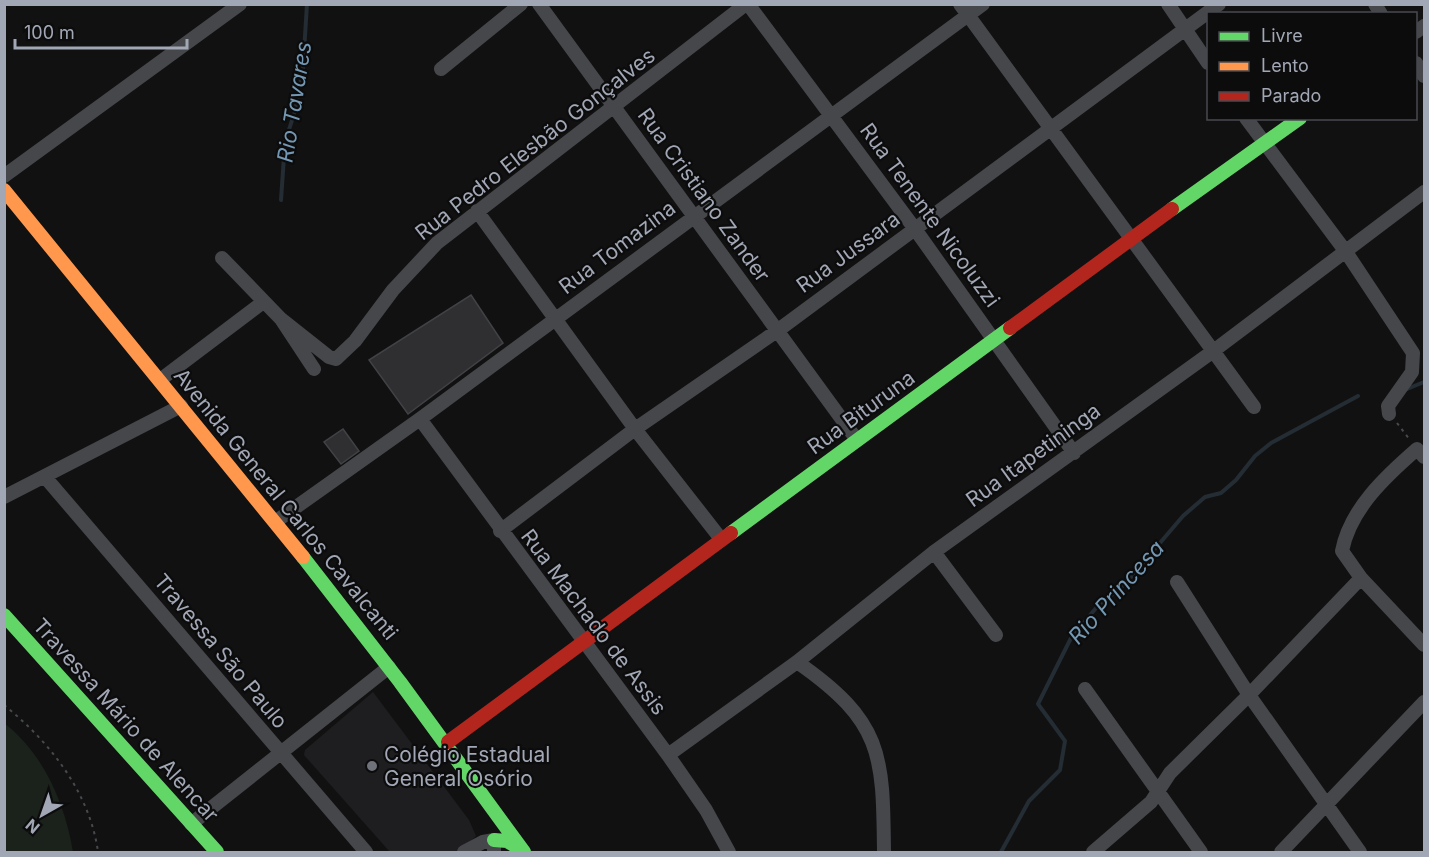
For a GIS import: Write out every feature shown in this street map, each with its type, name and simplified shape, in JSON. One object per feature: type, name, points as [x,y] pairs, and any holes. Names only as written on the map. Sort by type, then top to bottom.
[{"type":"main road","name":"Rua Bituruna","points":[[448,742],[721,539],[996,341],[1132,238],[1297,120]]},
{"type":"main road","name":"Avenida General Carlos Cavalcanti","points":[[4,190],[275,522],[448,742],[524,852]]},
{"type":"main road","name":"Travessa Mário de Alencar","points":[[4,615],[217,852]]},
{"type":"main road","points":[[494,846],[507,841],[524,852]]},
{"type":"street","points":[[4,176],[240,4]]},
{"type":"street","points":[[441,69],[521,4]]},
{"type":"street","name":"Rua Cristiano Zander","points":[[539,4],[692,217],[857,440]]},
{"type":"street","name":"Rua Pedro Elesbão Gonçalves","points":[[281,319],[328,357],[336,359],[355,340],[393,290],[430,251],[477,212],[747,4]]},
{"type":"street","name":"Rua Tenente Nicoluzzi","points":[[747,4],[915,229],[1074,453]]},
{"type":"street","name":"Rua Tomazina","points":[[275,522],[420,419],[831,115],[964,10],[983,4]]},
{"type":"street","points":[[1168,4],[1207,60]]},
{"type":"street","points":[[964,10],[1049,129],[1132,238],[1212,352],[1254,406]]},
{"type":"street","name":"Rua Jussara","points":[[501,531],[635,429],[777,331],[1207,13]]},
{"type":"street","points":[[1247,120],[1264,146],[1346,252],[1413,353],[1413,372],[1388,406],[1389,414]]},
{"type":"street","name":"Rua Itapetininga","points":[[668,755],[797,662],[934,552],[1212,352],[1425,192]]},
{"type":"street","points":[[477,212],[635,429],[721,539]]},
{"type":"street","points":[[222,258],[262,303],[281,319],[314,369]]},
{"type":"street","points":[[160,380],[262,303]]},
{"type":"street","points":[[4,497],[181,406]]},
{"type":"street","name":"Rua Machado de Assis","points":[[420,419],[668,755],[706,810],[729,852]]},
{"type":"street","points":[[1421,453],[1387,475],[1362,506],[1344,540],[1342,551],[1361,578],[1425,645]]},
{"type":"street","name":"Travessa São Paulo","points":[[45,477],[366,852]]},
{"type":"street","points":[[934,552],[996,635]]},
{"type":"street","points":[[1093,852],[1151,802],[1170,773],[1249,695],[1361,578]]},
{"type":"street","points":[[1177,582],[1249,695],[1325,806],[1360,852]]},
{"type":"street","points":[[797,662],[851,705],[871,738],[880,762],[884,784],[884,852]]},
{"type":"street","points":[[192,824],[279,752],[389,667]]},
{"type":"street","points":[[1085,689],[1201,852]]},
{"type":"street","points":[[1281,852],[1425,702]]},
{"type":"street","points":[[464,852],[483,842],[494,846]]},
{"type":"path","points":[[1389,414],[1421,453]]},
{"type":"path","points":[[4,705],[46,746],[81,794],[98,852]]},
{"type":"shaded area","name":"Colégio Estadual General Osório","points":[[373,692],[469,820],[476,836],[458,852],[390,852],[304,755],[305,750]]},
{"type":"shaded area","points":[[4,723],[31,749],[51,781],[64,816],[73,852],[5,852]]},
{"type":"building","points":[[471,295],[503,343],[408,414],[369,360]]},
{"type":"building","points":[[343,429],[359,451],[341,464],[324,442]]},
{"type":"waterway","name":"Rio Tavares","points":[[281,200],[285,142],[295,111],[303,68],[307,4]]},
{"type":"waterway","name":"Rio Princesa","points":[[1407,389],[1424,382]]},
{"type":"waterway","name":"Rio Princesa","points":[[1001,852],[1029,801],[1060,770],[1065,741],[1038,704],[1071,638],[1096,608],[1125,584],[1183,516],[1205,497],[1221,493],[1236,480],[1255,456],[1271,443],[1358,396]]},
{"type":"traffic: fast","points":[[1172,209],[1297,120]]},
{"type":"traffic: fast","points":[[731,533],[1010,328]]},
{"type":"traffic: fast","points":[[303,557],[400,682],[524,852]]},
{"type":"traffic: fast","points":[[4,615],[217,852]]},
{"type":"traffic: fast","points":[[494,840],[507,841],[520,849]]},
{"type":"traffic: slow","points":[[4,190],[303,557]]},
{"type":"traffic: jam","points":[[1010,328],[1172,209]]},
{"type":"traffic: jam","points":[[448,742],[731,533]]},
{"type":"place","name":"Colégio Estadual General Osório","points":[[372,766]]}]
